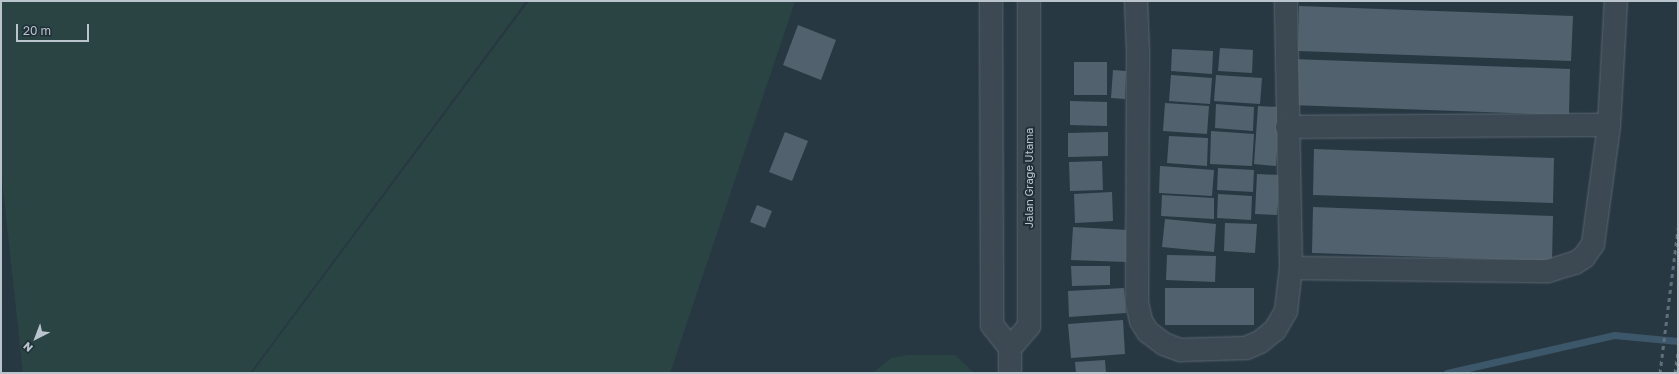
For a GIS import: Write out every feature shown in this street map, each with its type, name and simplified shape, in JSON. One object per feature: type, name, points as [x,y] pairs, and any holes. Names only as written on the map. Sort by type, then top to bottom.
[{"type":"street","points":[[991,1],[992,325],[1010,348],[1010,373]]},
{"type":"street","name":"Jalan Grage Utama","points":[[1010,348],[1030,326],[1030,1]]},
{"type":"street","points":[[1136,1],[1138,51],[1137,302],[1140,321],[1164,344],[1180,350],[1246,348],[1260,342],[1275,330],[1286,311],[1291,268],[1287,127],[1286,1]]},
{"type":"street","points":[[1291,268],[1548,271],[1575,263],[1593,244],[1609,125],[1616,1]]},
{"type":"street","points":[[1287,127],[1609,125]]},
{"type":"green space","points":[[1,1],[526,1],[250,373],[23,373],[1,169]]},
{"type":"green space","points":[[529,1],[795,1],[670,373],[252,373]]},
{"type":"green space","points":[[908,355],[955,355],[974,373],[873,373],[891,358]]},
{"type":"building","points":[[1299,6],[1573,16],[1571,61],[1298,51]]},
{"type":"building","points":[[798,25],[836,40],[821,80],[783,65]]},
{"type":"building","points":[[1220,48],[1253,50],[1252,73],[1218,71]]},
{"type":"building","points":[[1172,49],[1213,51],[1212,74],[1171,71]]},
{"type":"building","points":[[1292,59],[1570,69],[1569,115],[1291,105]]},
{"type":"building","points":[[1074,62],[1107,62],[1107,95],[1074,95]]},
{"type":"building","points":[[1113,70],[1126,71],[1125,99],[1111,98]]},
{"type":"building","points":[[1171,75],[1212,78],[1210,104],[1169,101]]},
{"type":"building","points":[[1216,75],[1262,78],[1260,104],[1214,101]]},
{"type":"building","points":[[1070,101],[1107,102],[1107,126],[1070,125]]},
{"type":"building","points":[[1165,103],[1209,106],[1207,134],[1163,131]]},
{"type":"building","points":[[1216,104],[1254,107],[1253,131],[1215,128]]},
{"type":"building","points":[[1258,106],[1280,107],[1276,166],[1254,164]]},
{"type":"building","points":[[1211,131],[1254,134],[1252,166],[1210,164]]},
{"type":"building","points":[[785,132],[808,141],[792,181],[769,172]]},
{"type":"building","points":[[1108,132],[1108,156],[1068,157],[1068,133]]},
{"type":"building","points":[[1169,136],[1208,138],[1207,166],[1167,163]]},
{"type":"building","points":[[1314,149],[1554,158],[1553,203],[1313,195]]},
{"type":"building","points":[[1102,161],[1103,190],[1070,191],[1069,162]]},
{"type":"building","points":[[1160,166],[1214,170],[1212,196],[1159,193]]},
{"type":"building","points":[[1218,168],[1254,170],[1253,192],[1217,190]]},
{"type":"building","points":[[1257,174],[1280,175],[1277,215],[1255,214]]},
{"type":"building","points":[[1112,192],[1113,221],[1075,223],[1074,194]]},
{"type":"building","points":[[1218,194],[1252,196],[1251,220],[1217,218]]},
{"type":"building","points":[[1162,195],[1214,198],[1214,219],[1161,216]]},
{"type":"building","points":[[757,205],[772,211],[765,228],[750,222]]},
{"type":"building","points":[[1313,207],[1553,216],[1552,261],[1312,253]]},
{"type":"building","points":[[1165,219],[1216,224],[1214,252],[1162,247]]},
{"type":"building","points":[[1225,223],[1257,224],[1255,253],[1224,251]]},
{"type":"building","points":[[1073,227],[1128,230],[1127,262],[1071,260]]},
{"type":"building","points":[[1167,255],[1216,256],[1215,282],[1166,280]]},
{"type":"building","points":[[1071,266],[1110,266],[1110,285],[1072,286]]},
{"type":"building","points":[[1124,288],[1126,313],[1069,317],[1068,291]]},
{"type":"building","points":[[1165,288],[1254,288],[1254,325],[1165,325]]},
{"type":"building","points":[[1123,320],[1125,354],[1071,358],[1068,324]]},
{"type":"building","points":[[1105,360],[1106,373],[1076,373],[1075,362]]},
{"type":"waterway","points":[[1447,373],[1614,335],[1678,341]]},
{"type":"railway","points":[[1660,373],[1678,228]]},
{"type":"railway","points":[[1675,373],[1678,352]]}]
